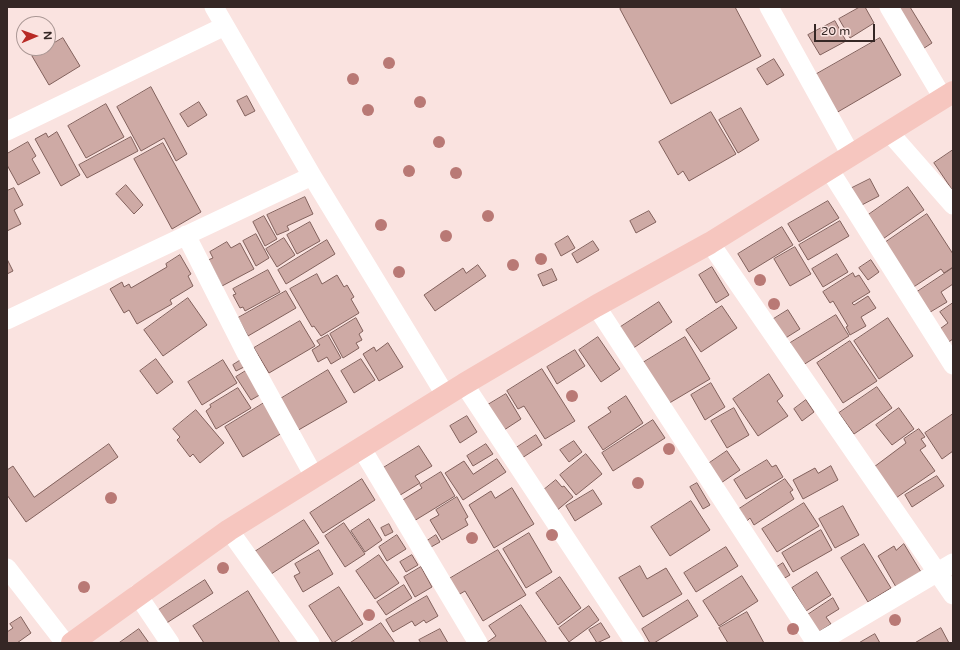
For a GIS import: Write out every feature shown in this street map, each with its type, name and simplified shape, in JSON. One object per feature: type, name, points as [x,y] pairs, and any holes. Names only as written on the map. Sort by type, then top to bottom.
[{"type":"highway","points":[[72,643],[138,594],[229,530],[455,390],[596,306],[710,242],[948,95]]},
{"type":"street","points":[[214,7],[312,176],[455,390],[635,643]]},
{"type":"street","points":[[769,7],[851,155]]},
{"type":"street","points":[[889,7],[948,95]]},
{"type":"street","points":[[7,131],[225,26]]},
{"type":"street","points":[[889,132],[953,205]]},
{"type":"street","points":[[829,169],[953,364]]},
{"type":"street","points":[[7,320],[312,176]]},
{"type":"street","points":[[186,235],[246,353],[315,478]]},
{"type":"street","points":[[710,242],[946,567],[953,595]]},
{"type":"street","points":[[596,306],[817,643],[946,567]]},
{"type":"street","points":[[362,449],[478,643]]},
{"type":"street","points":[[229,530],[310,643]]},
{"type":"street","points":[[7,568],[65,643]]},
{"type":"street","points":[[138,594],[170,643]]},
{"type":"building","points":[[623,7],[735,7],[761,56],[671,104],[620,9]]},
{"type":"building","points":[[860,7],[865,7],[874,23],[850,38],[839,19]]},
{"type":"building","points":[[892,7],[910,7],[932,43],[918,52]]},
{"type":"building","points":[[835,21],[846,41],[820,55],[808,35]]},
{"type":"building","points":[[63,38],[80,66],[49,85],[32,56],[56,56],[56,42]]},
{"type":"building","points":[[880,38],[901,75],[836,113],[815,75]]},
{"type":"building","points":[[774,59],[784,75],[767,85],[757,69]]},
{"type":"building","points":[[151,87],[187,154],[176,161],[164,138],[141,151],[117,107]]},
{"type":"building","points":[[247,96],[255,111],[245,116],[237,101]]},
{"type":"building","points":[[199,102],[207,115],[188,127],[180,114]]},
{"type":"building","points":[[106,104],[124,137],[86,158],[68,126]]},
{"type":"building","points":[[741,108],[759,140],[738,153],[719,120]]},
{"type":"building","points":[[711,112],[736,154],[689,181],[683,171],[678,175],[659,142]]},
{"type":"building","points":[[57,132],[80,175],[61,186],[35,139],[46,133],[48,137]]},
{"type":"building","points":[[131,137],[138,151],[87,178],[79,165]]},
{"type":"building","points":[[28,142],[36,156],[32,159],[40,173],[18,185],[7,165],[7,154]]},
{"type":"building","points":[[163,143],[201,212],[172,229],[134,159]]},
{"type":"building","points":[[953,150],[953,191],[934,163]]},
{"type":"building","points":[[870,179],[879,196],[856,208],[848,190]]},
{"type":"building","points":[[126,185],[143,205],[134,214],[116,194]]},
{"type":"building","points":[[908,187],[924,210],[880,241],[864,218]]},
{"type":"building","points":[[14,188],[23,205],[14,210],[21,224],[7,231],[7,191]]},
{"type":"building","points":[[305,197],[313,214],[287,226],[289,230],[277,235],[267,215]]},
{"type":"building","points":[[828,201],[839,218],[799,242],[788,224]]},
{"type":"building","points":[[649,211],[656,222],[636,233],[630,221]]},
{"type":"building","points":[[927,214],[953,254],[953,267],[944,273],[941,269],[912,288],[883,244]]},
{"type":"building","points":[[264,216],[277,239],[265,246],[253,222]]},
{"type":"building","points":[[840,221],[849,236],[808,260],[799,245]]},
{"type":"building","points":[[310,222],[320,241],[297,254],[287,235]]},
{"type":"building","points":[[782,227],[793,245],[749,272],[738,254]]},
{"type":"building","points":[[256,234],[269,258],[256,266],[243,241]]},
{"type":"building","points":[[568,236],[575,248],[561,256],[555,244]]},
{"type":"building","points":[[284,238],[295,255],[277,267],[266,249]]},
{"type":"building","points":[[327,240],[335,254],[286,284],[278,270]]},
{"type":"building","points":[[593,241],[599,250],[577,263],[572,254]]},
{"type":"building","points":[[227,242],[231,248],[240,243],[254,269],[222,286],[208,260],[213,258],[210,252]]},
{"type":"building","points":[[795,247],[811,274],[790,286],[774,259]]},
{"type":"building","points":[[837,254],[848,272],[823,287],[812,269]]},
{"type":"building","points":[[180,255],[191,274],[188,276],[193,286],[170,300],[172,304],[137,324],[129,310],[124,313],[110,289],[122,282],[124,287],[129,284],[131,288],[167,267],[166,264]]},
{"type":"building","points":[[7,259],[13,271],[7,274]]},
{"type":"building","points":[[871,260],[879,272],[868,280],[859,268]]},
{"type":"building","points":[[478,265],[486,276],[435,311],[424,295],[463,268],[466,273]]},
{"type":"building","points":[[712,267],[729,295],[716,303],[699,275]]},
{"type":"building","points":[[953,268],[953,284],[941,292],[947,302],[927,314],[914,294]]},
{"type":"building","points":[[552,269],[557,280],[543,286],[538,275]]},
{"type":"building","points":[[268,270],[280,292],[245,311],[243,307],[240,308],[233,295],[236,294],[233,289]]},
{"type":"building","points":[[853,273],[855,277],[859,275],[870,292],[852,303],[854,305],[868,296],[876,308],[861,317],[866,326],[850,335],[846,327],[848,326],[833,301],[830,303],[823,292]]},
{"type":"building","points":[[317,274],[322,284],[337,275],[344,287],[347,285],[354,297],[351,299],[359,313],[321,336],[314,326],[312,327],[290,289]]},
{"type":"building","points":[[286,291],[296,308],[248,336],[238,318]]},
{"type":"building","points":[[188,298],[207,325],[163,356],[144,330]]},
{"type":"building","points":[[659,302],[672,322],[629,351],[616,330]]},
{"type":"building","points":[[953,303],[953,339],[947,343],[937,331],[948,323],[940,312]]},
{"type":"building","points":[[722,306],[737,328],[701,352],[686,330]]},
{"type":"building","points":[[788,310],[800,329],[784,339],[772,320]]},
{"type":"building","points":[[836,315],[849,336],[800,367],[787,345]]},
{"type":"building","points":[[356,318],[363,331],[359,334],[362,340],[356,343],[359,348],[343,358],[330,334]]},
{"type":"building","points":[[888,318],[913,356],[879,379],[854,341]]},
{"type":"building","points":[[300,321],[315,346],[269,373],[254,348]]},
{"type":"building","points":[[328,335],[341,358],[331,364],[327,357],[318,362],[312,350],[320,345],[317,341]]},
{"type":"building","points":[[598,337],[620,369],[601,382],[579,350]]},
{"type":"building","points":[[685,337],[710,379],[666,405],[641,364]]},
{"type":"building","points":[[850,341],[877,381],[843,403],[817,363]]},
{"type":"building","points":[[388,343],[403,367],[379,381],[363,354],[374,347],[376,351]]},
{"type":"building","points":[[575,350],[585,366],[557,384],[547,367]]},
{"type":"building","points":[[156,359],[173,382],[157,394],[140,371]]},
{"type":"building","points":[[361,359],[375,380],[354,393],[341,371]]},
{"type":"building","points":[[223,360],[237,383],[202,405],[188,382]]},
{"type":"building","points":[[241,360],[244,367],[236,371],[233,365]]},
{"type":"building","points":[[249,369],[263,393],[251,400],[236,377]]},
{"type":"building","points":[[542,369],[575,421],[545,439],[524,406],[518,409],[507,391]]},
{"type":"building","points":[[328,370],[347,402],[295,432],[277,401]]},
{"type":"building","points":[[769,374],[783,396],[777,401],[788,416],[758,436],[733,399]]},
{"type":"building","points":[[711,383],[725,407],[705,420],[691,395]]},
{"type":"building","points":[[877,387],[892,408],[854,434],[839,413]]},
{"type":"building","points":[[238,388],[251,408],[216,429],[206,411],[211,407],[210,405]]},
{"type":"building","points":[[506,394],[521,419],[501,432],[486,406]]},
{"type":"building","points":[[626,396],[643,423],[603,450],[588,427],[611,412],[608,408]]},
{"type":"building","points":[[806,400],[814,412],[802,421],[794,409]]},
{"type":"building","points":[[264,403],[282,433],[243,457],[225,427]]},
{"type":"building","points":[[734,408],[749,435],[727,448],[711,421]]},
{"type":"building","points":[[899,408],[914,429],[892,445],[876,425]]},
{"type":"building","points":[[196,410],[224,443],[200,463],[193,454],[190,457],[177,440],[180,437],[173,429]]},
{"type":"building","points":[[953,414],[953,451],[942,459],[925,433]]},
{"type":"building","points":[[467,416],[477,432],[460,443],[450,426]]},
{"type":"building","points":[[653,420],[665,438],[613,471],[602,453]]},
{"type":"building","points":[[919,429],[925,437],[921,439],[926,446],[920,450],[935,471],[896,498],[874,467],[906,443],[904,439]]},
{"type":"building","points":[[536,435],[542,445],[522,458],[516,448]]},
{"type":"building","points":[[574,441],[582,452],[569,462],[560,450]]},
{"type":"building","points":[[109,444],[118,457],[26,522],[7,495],[7,470],[13,466],[34,497]]},
{"type":"building","points":[[486,444],[493,454],[473,466],[467,456]]},
{"type":"building","points":[[419,446],[432,466],[415,476],[420,483],[397,497],[380,470]]},
{"type":"building","points":[[727,451],[740,470],[721,483],[708,464]]},
{"type":"building","points":[[586,454],[602,474],[576,495],[560,475]]},
{"type":"building","points":[[497,459],[506,472],[463,500],[445,473],[464,461],[473,474]]},
{"type":"building","points":[[767,460],[772,467],[776,465],[783,477],[746,499],[734,480]]},
{"type":"building","points":[[831,466],[838,480],[803,499],[793,480],[815,468],[818,473]]},
{"type":"building","points":[[441,472],[455,496],[414,521],[401,501],[422,488],[420,485]]},
{"type":"building","points":[[937,476],[944,486],[912,507],[905,495]]},
{"type":"building","points":[[362,479],[375,500],[323,533],[310,513]]},
{"type":"building","points":[[785,479],[793,490],[790,492],[794,499],[754,525],[750,518],[747,521],[739,509]]},
{"type":"building","points":[[556,480],[562,487],[564,486],[573,497],[555,512],[540,493]]},
{"type":"building","points":[[697,483],[710,505],[703,509],[690,487]]},
{"type":"building","points":[[512,488],[534,524],[494,548],[469,505],[491,491],[495,498]]},
{"type":"building","points":[[593,490],[602,504],[575,521],[566,506]]},
{"type":"building","points":[[457,497],[468,517],[465,519],[468,525],[442,540],[430,520],[439,515],[436,510]]},
{"type":"building","points":[[691,501],[710,530],[670,556],[651,527]]},
{"type":"building","points":[[804,503],[819,526],[777,552],[762,529]]},
{"type":"building","points":[[843,506],[859,535],[835,548],[819,519]]},
{"type":"building","points":[[369,519],[382,540],[365,552],[351,531]]},
{"type":"building","points":[[304,520],[319,543],[268,576],[253,553]]},
{"type":"building","points":[[344,523],[365,554],[345,567],[325,536]]},
{"type":"building","points":[[389,524],[393,532],[385,536],[381,528]]},
{"type":"building","points":[[821,530],[832,550],[793,572],[782,553]]},
{"type":"building","points":[[529,533],[552,572],[526,588],[503,549]]},
{"type":"building","points":[[397,535],[406,549],[387,561],[379,547]]},
{"type":"building","points":[[436,535],[440,542],[431,547],[427,541]]},
{"type":"building","points":[[864,544],[891,588],[868,602],[841,558]]},
{"type":"building","points":[[904,544],[921,572],[896,587],[878,556],[894,546],[896,550]]},
{"type":"building","points":[[726,547],[738,566],[696,592],[684,573]]},
{"type":"building","points":[[319,550],[333,574],[303,592],[294,576],[300,573],[295,564]]},
{"type":"building","points":[[498,550],[526,595],[483,621],[465,591],[453,598],[444,582]]},
{"type":"building","points":[[379,555],[399,583],[375,599],[356,571]]},
{"type":"building","points":[[412,555],[418,565],[406,572],[400,562]]},
{"type":"building","points":[[783,563],[790,575],[783,579],[777,567]]},
{"type":"building","points":[[640,566],[647,579],[666,568],[682,594],[643,617],[619,578]]},
{"type":"building","points":[[421,567],[432,587],[415,597],[404,577]]},
{"type":"building","points":[[817,572],[831,595],[806,611],[792,588]]},
{"type":"building","points":[[742,576],[758,601],[719,626],[703,601]]},
{"type":"building","points":[[560,577],[581,608],[558,625],[536,593]]},
{"type":"building","points":[[205,580],[213,593],[162,626],[154,613]]},
{"type":"building","points":[[404,585],[412,598],[386,615],[377,602]]},
{"type":"building","points":[[339,587],[363,624],[333,643],[309,606]]},
{"type":"building","points":[[248,591],[280,643],[204,643],[193,626]]},
{"type":"building","points":[[427,596],[438,616],[426,623],[424,620],[415,626],[412,621],[393,632],[386,620]]},
{"type":"building","points":[[833,598],[839,609],[826,617],[831,624],[817,633],[806,616]]},
{"type":"building","points":[[688,600],[698,616],[654,643],[650,643],[642,629]]},
{"type":"building","points":[[521,605],[547,643],[486,643],[496,636],[489,626]]},
{"type":"building","points":[[589,606],[599,620],[569,642],[559,628]]},
{"type":"building","points":[[747,612],[764,643],[728,643],[719,628]]},
{"type":"building","points":[[21,617],[31,633],[17,643],[7,643],[7,632],[13,628],[10,624]]},
{"type":"building","points":[[381,623],[395,643],[350,643]]},
{"type":"building","points":[[601,623],[610,637],[597,643],[589,630]]},
{"type":"building","points":[[941,628],[949,643],[915,643]]},
{"type":"building","points":[[139,629],[149,643],[119,643]]},
{"type":"building","points":[[440,629],[448,643],[421,643],[419,640]]},
{"type":"building","points":[[875,634],[880,643],[859,643]]}]
